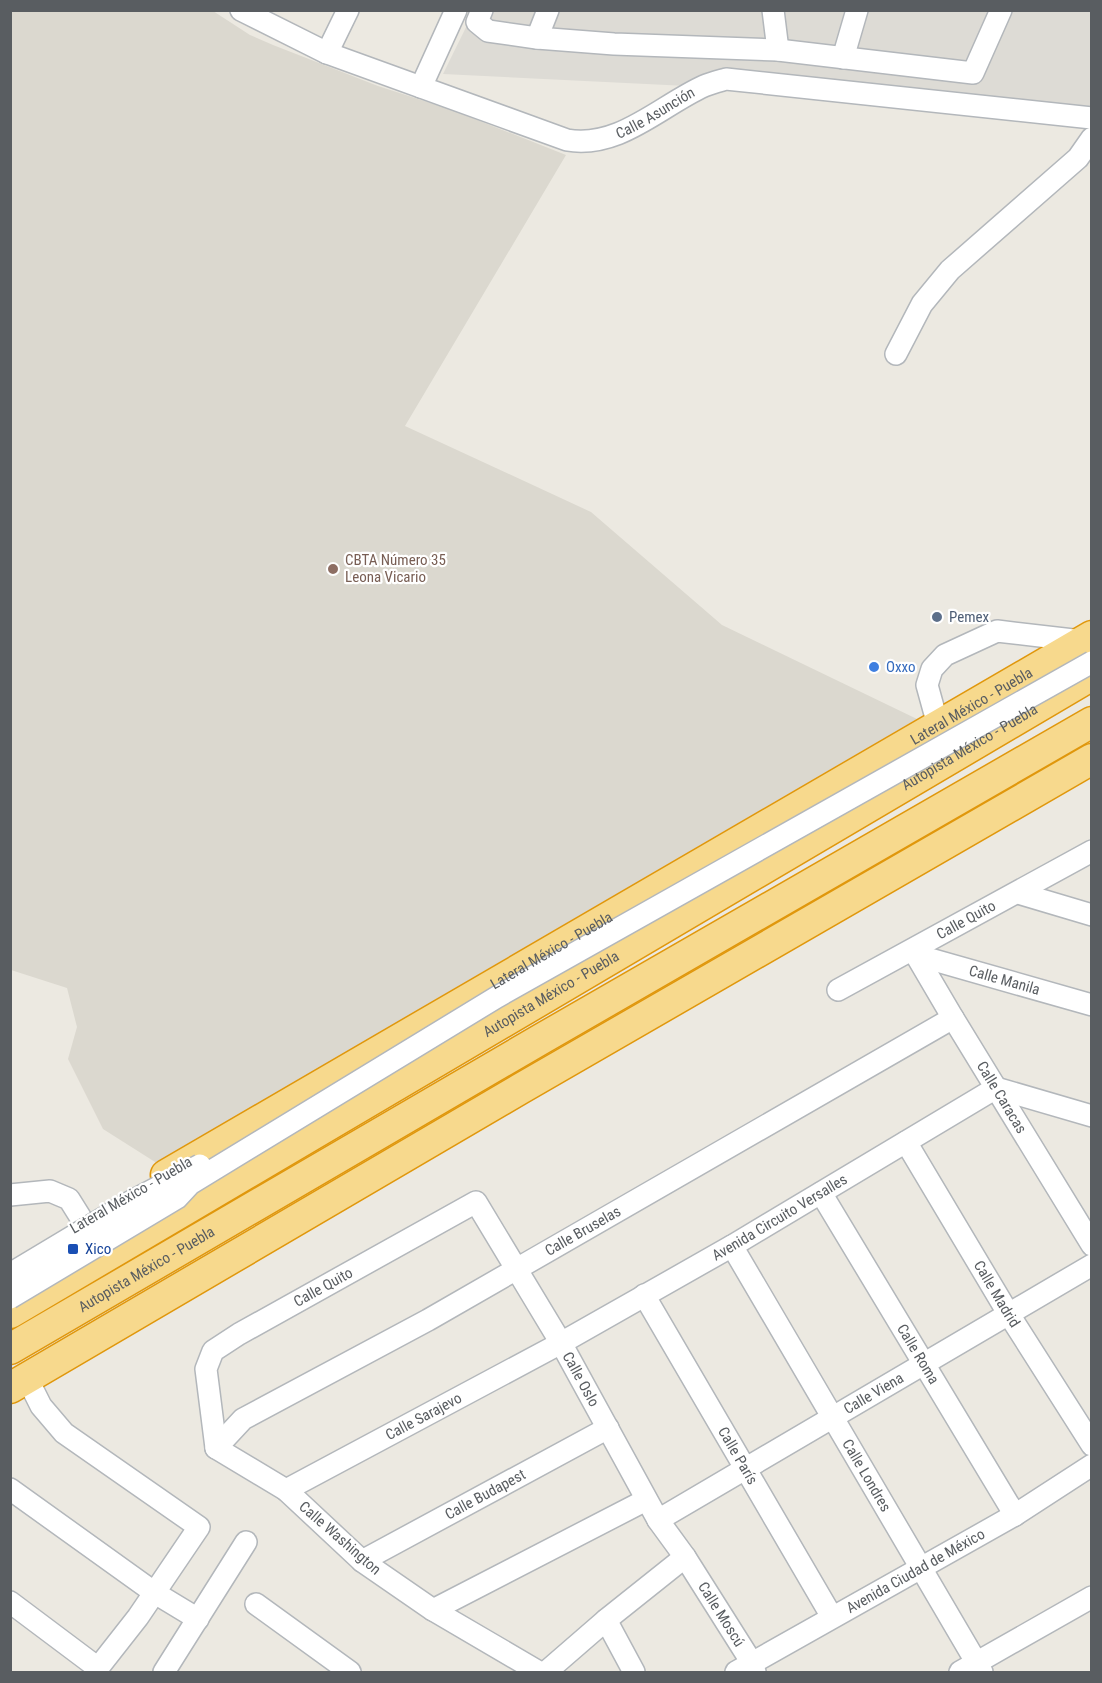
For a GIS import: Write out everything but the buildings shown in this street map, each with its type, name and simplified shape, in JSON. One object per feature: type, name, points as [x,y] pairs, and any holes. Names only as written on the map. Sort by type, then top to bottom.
[{"type":"highway","name":"Lateral México - Puebla","points":[[10,1265],[938,725],[1089,647]]},
{"type":"highway","name":"Autopista México - Puebla","points":[[10,1313],[1092,675]]},
{"type":"highway","name":"Autopista México - Puebla","points":[[10,1348],[1092,722]]},
{"type":"highway","points":[[19,1383],[541,1077],[1092,759]]},
{"type":"highway","points":[[223,1189],[483,990]]},
{"type":"street","name":"Calle Asunción","points":[[241,10],[327,53],[567,140],[583,143],[601,140],[654,116],[704,86],[726,79],[1092,118]]},
{"type":"street","points":[[327,53],[348,10]]},
{"type":"street","points":[[421,87],[456,10]]},
{"type":"street","points":[[482,10],[477,22],[488,31],[537,38],[614,44],[778,50],[973,73],[994,13]]},
{"type":"street","points":[[537,38],[548,10]]},
{"type":"street","points":[[773,10],[778,50]]},
{"type":"street","points":[[843,57],[857,10]]},
{"type":"street","points":[[896,354],[922,304],[950,270],[1078,158],[1092,138]]},
{"type":"street","points":[[938,725],[927,685],[932,669],[945,655],[997,631],[1089,647]]},
{"type":"street","points":[[10,1275],[130,1202],[188,1173],[593,932],[1089,647]]},
{"type":"street","points":[[10,1298],[177,1198],[190,1184],[498,997],[1089,647]]},
{"type":"street","name":"Calle Quito","points":[[838,990],[915,952],[1092,851]]},
{"type":"street","points":[[1018,893],[1092,915]]},
{"type":"street","name":"Calle Manila","points":[[915,952],[1092,1005]]},
{"type":"street","name":"Calle Caracas","points":[[915,952],[996,1088],[1084,1219],[1092,1245]]},
{"type":"street","name":"Calle Bruselas","points":[[216,1448],[243,1419],[428,1320],[953,1018]]},
{"type":"street","points":[[996,1088],[1092,1116]]},
{"type":"street","name":"Avenida Circuito Versalles","points":[[561,1344],[732,1246],[996,1088]]},
{"type":"street","name":"Calle Madrid","points":[[906,1142],[1008,1312],[1092,1445]]},
{"type":"street","points":[[10,1195],[50,1191],[69,1199],[84,1222]]},
{"type":"street","name":"Calle Roma","points":[[821,1193],[1015,1515]]},
{"type":"street","name":"Calle Quito","points":[[216,1448],[206,1369],[213,1351],[239,1334],[476,1202]]},
{"type":"street","name":"Calle Oslo","points":[[476,1202],[561,1344],[646,1500],[685,1557]]},
{"type":"street","name":"Calle Londres","points":[[732,1246],[922,1569],[973,1670]]},
{"type":"street","name":"Calle Viena","points":[[658,1520],[834,1418],[1008,1312],[1092,1265]]},
{"type":"street","name":"Calle París","points":[[644,1295],[832,1617]]},
{"type":"street","name":"Calle Sarajevo","points":[[286,1490],[561,1344]]},
{"type":"street","points":[[10,1602],[98,1668],[155,1593],[199,1527],[64,1433],[19,1383]]},
{"type":"street","name":"Calle Budapest","points":[[362,1561],[608,1428]]},
{"type":"street","name":"Calle Washington","points":[[216,1448],[286,1490],[362,1561],[433,1610],[539,1672]]},
{"type":"street","name":"Avenida Ciudad de México","points":[[748,1669],[832,1617],[922,1569],[1015,1515],[1092,1465]]},
{"type":"street","points":[[10,1488],[155,1593],[198,1619]]},
{"type":"street","points":[[433,1610],[646,1500]]},
{"type":"street","points":[[164,1672],[246,1542]]},
{"type":"street","points":[[546,1672],[606,1620],[685,1557]]},
{"type":"street","name":"Calle Moscú","points":[[685,1557],[748,1669]]},
{"type":"street","points":[[973,1670],[1092,1597]]},
{"type":"street","points":[[256,1604],[350,1672]]},
{"type":"street","points":[[606,1620],[634,1672]]},
{"type":"shaded area","name":"CBTA Número 35 Leona Vicario","points":[[11,11],[213,11],[250,35],[273,45],[378,86],[452,110],[566,155],[405,426],[591,512],[722,625],[917,719],[426,1005],[163,1167],[103,1129],[68,1059],[77,1027],[67,988],[11,970]]},
{"type":"shaded area","points":[[474,11],[1091,11],[1091,106],[443,74]]},
{"type":"place","name":"CBTA Número 35 Leona Vicario","points":[[333,569]]},
{"type":"place","name":"Pemex","points":[[937,617]]},
{"type":"place","name":"Oxxo","points":[[874,667]]},
{"type":"place","name":"Xico","points":[[73,1249]]}]
